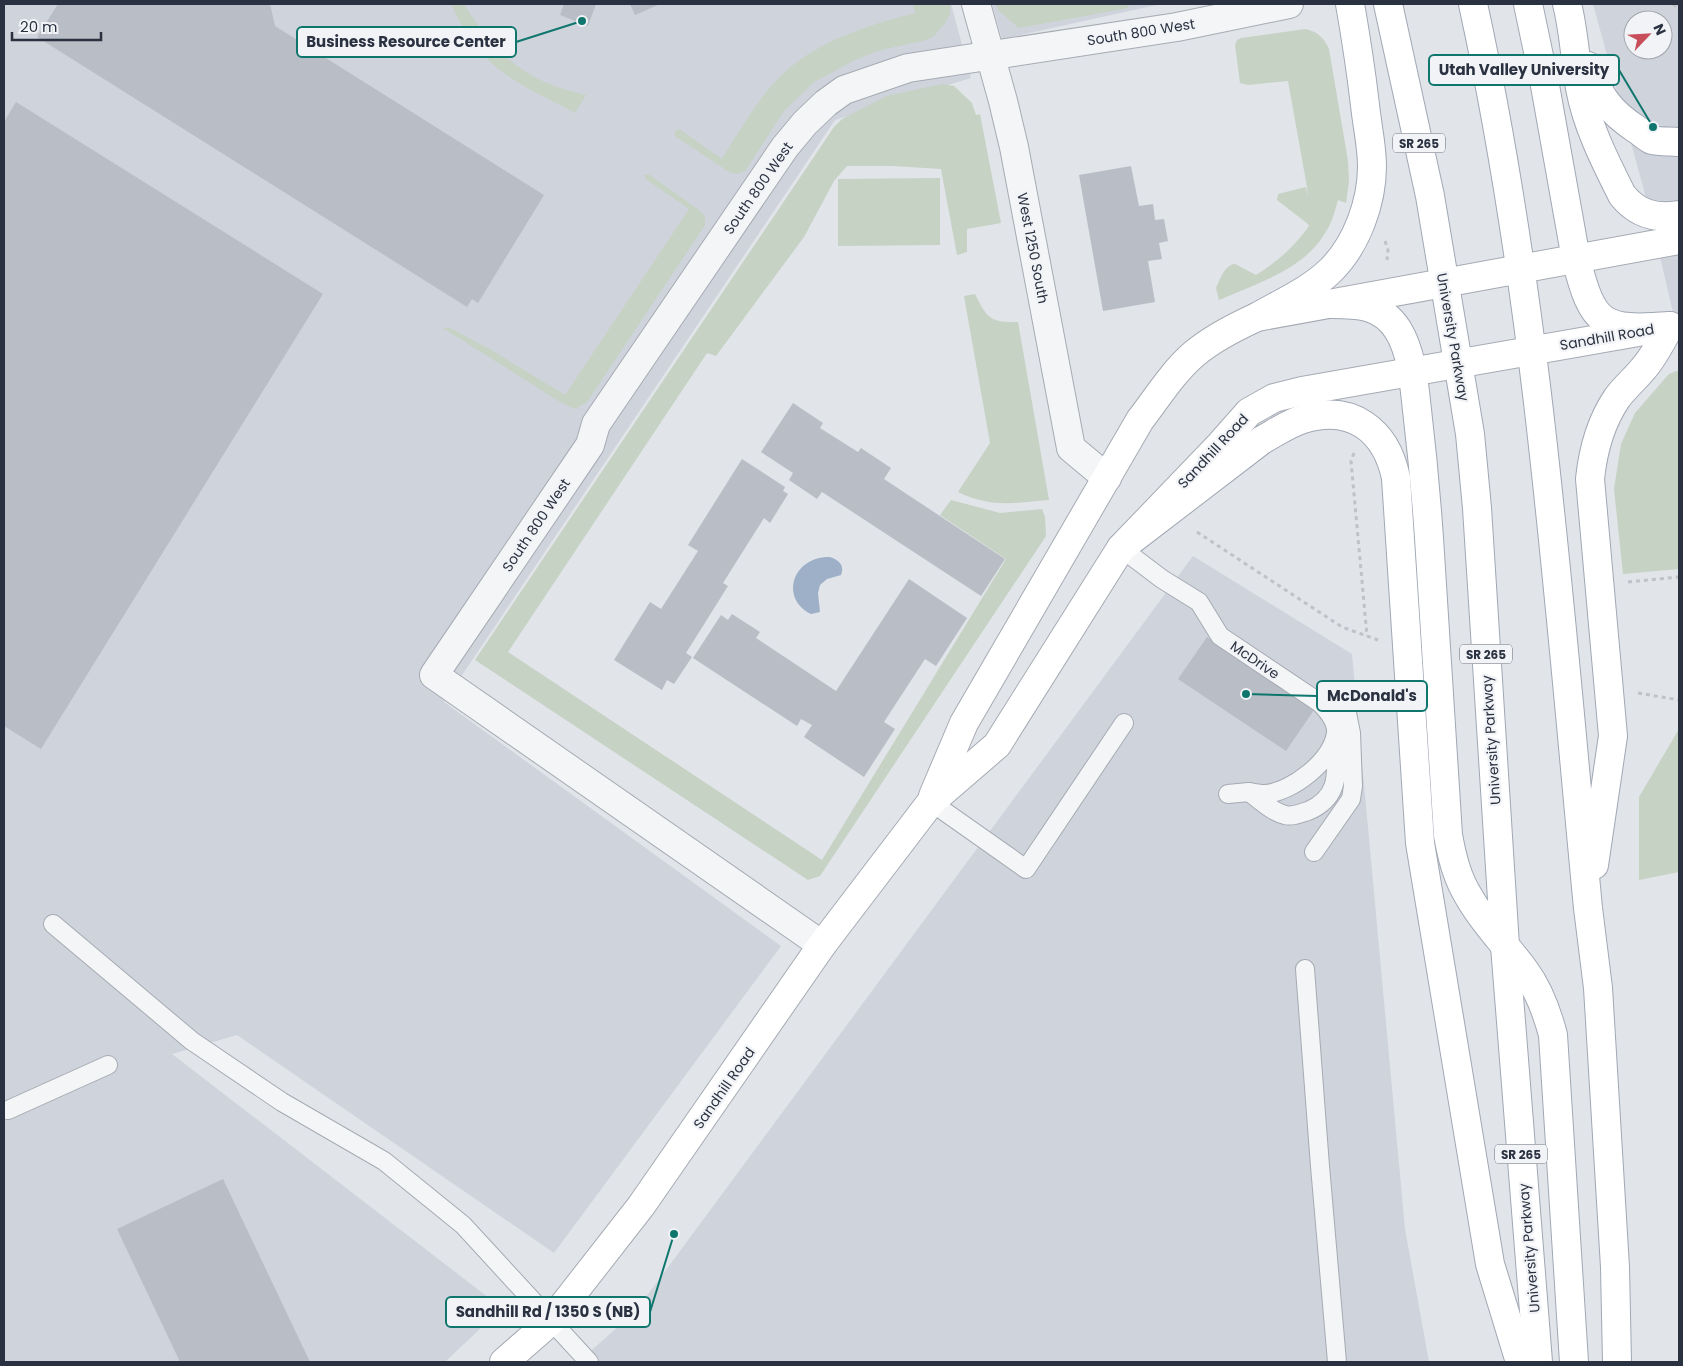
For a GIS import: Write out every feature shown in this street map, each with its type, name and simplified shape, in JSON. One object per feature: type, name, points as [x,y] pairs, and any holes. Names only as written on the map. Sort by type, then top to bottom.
[{"type":"main road","points":[[1257,317],[1310,286],[1331,270],[1353,241],[1369,195],[1372,166],[1360,57],[1350,4]]},
{"type":"main road","name":"University Parkway","points":[[1388,4],[1430,196],[1470,434],[1504,946],[1538,1362]]},
{"type":"main road","points":[[1473,4],[1501,145],[1539,398],[1588,908],[1598,988],[1614,1266],[1617,1362]]},
{"type":"main road","points":[[1528,4],[1544,80],[1576,259],[1590,306],[1601,318],[1611,324],[1624,328],[1676,325]]},
{"type":"main road","points":[[1569,12],[1595,86],[1612,111],[1652,140],[1679,142]]},
{"type":"main road","points":[[1569,12],[1580,89],[1591,127],[1622,195],[1630,205],[1646,214],[1664,218],[1679,215]]},
{"type":"main road","name":"Sandhill Road","points":[[931,802],[964,723],[1140,420],[1165,386],[1194,354],[1223,333],[1257,317],[1679,240]]},
{"type":"main road","points":[[1328,304],[1354,304],[1371,307],[1386,315],[1397,328],[1406,345],[1412,372],[1424,467],[1448,835],[1452,859],[1468,897],[1526,972],[1538,992],[1548,1016],[1552,1035],[1574,1362]]},
{"type":"main road","points":[[1588,908],[1613,736],[1590,479],[1593,454],[1600,430],[1614,404],[1630,382],[1644,369],[1676,325]]},
{"type":"main road","name":"Sandhill Road","points":[[504,1362],[552,1320],[641,1206],[822,945],[931,802],[997,745],[1121,548],[1249,412],[1274,398],[1458,363],[1676,325]]},
{"type":"main road","points":[[1121,548],[1262,440],[1303,419],[1323,415],[1345,416],[1360,422],[1370,428],[1386,448],[1393,462],[1396,478],[1420,843],[1490,1264],[1520,1362]]},
{"type":"street","name":"West 1250 South","points":[[976,4],[1014,148],[1072,448],[1107,478]]},
{"type":"street","name":"South 800 West","points":[[822,945],[434,675],[590,445],[596,424],[785,147],[805,123],[826,103],[844,90],[908,68],[1177,28],[1289,4]]},
{"type":"lane","name":"McDrive","points":[[1121,548],[1162,579],[1199,602],[1220,636],[1329,711],[1336,733],[1336,779],[1333,790],[1325,801],[1300,814],[1286,815],[1273,809],[1249,792]]},
{"type":"lane","points":[[1314,852],[1351,799],[1353,786],[1351,733],[1346,708]]},
{"type":"lane","points":[[931,802],[1026,869],[1124,723]]},
{"type":"lane","points":[[1228,794],[1249,792],[1266,794],[1301,780],[1326,755],[1336,733]]},
{"type":"lane","points":[[53,924],[192,1041],[282,1102],[391,1167],[464,1225],[589,1362]]},
{"type":"lane","points":[[1305,969],[1337,1362]]},
{"type":"lane","points":[[8,1110],[108,1065]]},
{"type":"path","points":[[1673,4],[1679,9]]},
{"type":"path","points":[[1356,448],[1351,461],[1367,636]]},
{"type":"path","points":[[1197,532],[1342,627],[1381,641]]},
{"type":"path","points":[[1625,582],[1679,577]]},
{"type":"path","points":[[1633,692],[1679,700]]},
{"type":"shaded area","points":[[4,4],[951,4],[971,78],[835,120],[444,702],[781,946],[554,1253],[237,1035],[172,1054],[502,1308],[445,1362],[4,1362]]},
{"type":"shaded area","points":[[992,4],[1161,4],[1002,39]]},
{"type":"shaded area","points":[[1593,4],[1679,4],[1679,338],[1648,205]]},
{"type":"shaded area","points":[[1193,556],[1352,654],[1405,1229],[1429,1362],[578,1362],[635,1312]]},
{"type":"green space","points":[[451,4],[464,4],[492,42],[514,64],[540,80],[586,95],[575,113],[519,83],[485,57],[460,23]]},
{"type":"green space","points":[[913,4],[950,4],[950,13],[946,22],[934,36],[926,40],[877,51],[853,61],[814,82],[784,111],[745,171],[737,174],[729,172],[675,136],[675,131],[679,129],[722,159],[768,90],[787,70],[816,50],[848,34],[915,13]]},
{"type":"green space","points":[[996,4],[1129,4],[1128,8],[1019,28],[998,10]]},
{"type":"green space","points":[[1305,29],[1313,31],[1320,36],[1329,49],[1348,161],[1349,182],[1346,203],[1338,200],[1331,222],[1322,238],[1311,251],[1297,262],[1283,272],[1219,300],[1216,288],[1228,267],[1235,264],[1256,275],[1285,253],[1309,226],[1277,200],[1278,194],[1306,187],[1308,198],[1288,81],[1248,85],[1240,83],[1235,45],[1237,40],[1241,38]]},
{"type":"green space","points":[[942,84],[954,86],[972,103],[976,115],[980,114],[1001,223],[967,229],[967,252],[957,255],[941,169],[847,166],[834,181],[804,237],[716,356],[707,353],[508,652],[822,860],[1006,559],[940,515],[951,500],[1000,513],[1042,509],[1045,517],[1046,536],[820,876],[808,880],[475,660],[834,127],[842,119],[887,96]]},
{"type":"green space","points":[[644,175],[650,175],[700,211],[705,216],[705,225],[587,402],[575,409],[557,400],[443,328],[450,328],[493,351],[565,395],[689,209],[646,179]]},
{"type":"green space","points":[[940,178],[940,245],[838,246],[838,179]]},
{"type":"green space","points":[[975,294],[986,314],[990,317],[995,320],[1018,322],[1049,500],[1003,503],[981,500],[958,492],[990,443],[964,296]]},
{"type":"green space","points":[[1679,370],[1679,569],[1623,574],[1614,489],[1621,444],[1635,413],[1669,374]]},
{"type":"green space","points":[[1679,729],[1679,872],[1639,880],[1639,797]]},
{"type":"water","points":[[830,557],[842,566],[841,575],[827,579],[820,585],[818,593],[820,612],[811,614],[801,607],[795,598],[793,589],[795,579],[799,570],[807,563]]},
{"type":"building","points":[[58,4],[270,4],[275,26],[544,195],[478,303],[472,299],[467,307],[37,37]]},
{"type":"building","points":[[564,4],[596,4],[588,26],[560,15]]},
{"type":"building","points":[[630,4],[660,4],[635,15]]},
{"type":"building","points":[[16,102],[323,294],[41,749],[4,726],[4,122]]},
{"type":"building","points":[[1131,166],[1139,206],[1153,204],[1155,220],[1164,219],[1168,241],[1159,243],[1162,259],[1148,261],[1155,302],[1103,311],[1079,175]]},
{"type":"building","points":[[793,403],[823,423],[820,428],[858,452],[861,448],[891,468],[884,479],[1005,559],[981,596],[822,492],[817,499],[789,480],[793,473],[761,452]]},
{"type":"building","points":[[742,459],[785,487],[783,491],[788,494],[770,523],[764,518],[723,583],[728,586],[686,653],[692,657],[674,684],[667,680],[662,690],[614,660],[650,602],[661,609],[698,551],[688,545]]},
{"type":"building","points":[[909,579],[967,618],[936,666],[925,659],[884,722],[895,729],[864,777],[804,737],[812,725],[801,719],[797,726],[693,658],[721,615],[728,620],[732,614],[760,632],[756,638],[836,691]]},
{"type":"building","points":[[1207,637],[1314,710],[1286,751],[1178,679]]},
{"type":"building","points":[[223,1179],[310,1362],[180,1362],[117,1229]]},
{"type":"place","name":"Business Resource Center","points":[[582,21]]},
{"type":"place","name":"Utah Valley University","points":[[1653,127]]},
{"type":"place","name":"McDonald's","points":[[1246,694]]},
{"type":"place","name":"Sandhill Rd / 1350 S (NB)","points":[[674,1234]]}]
